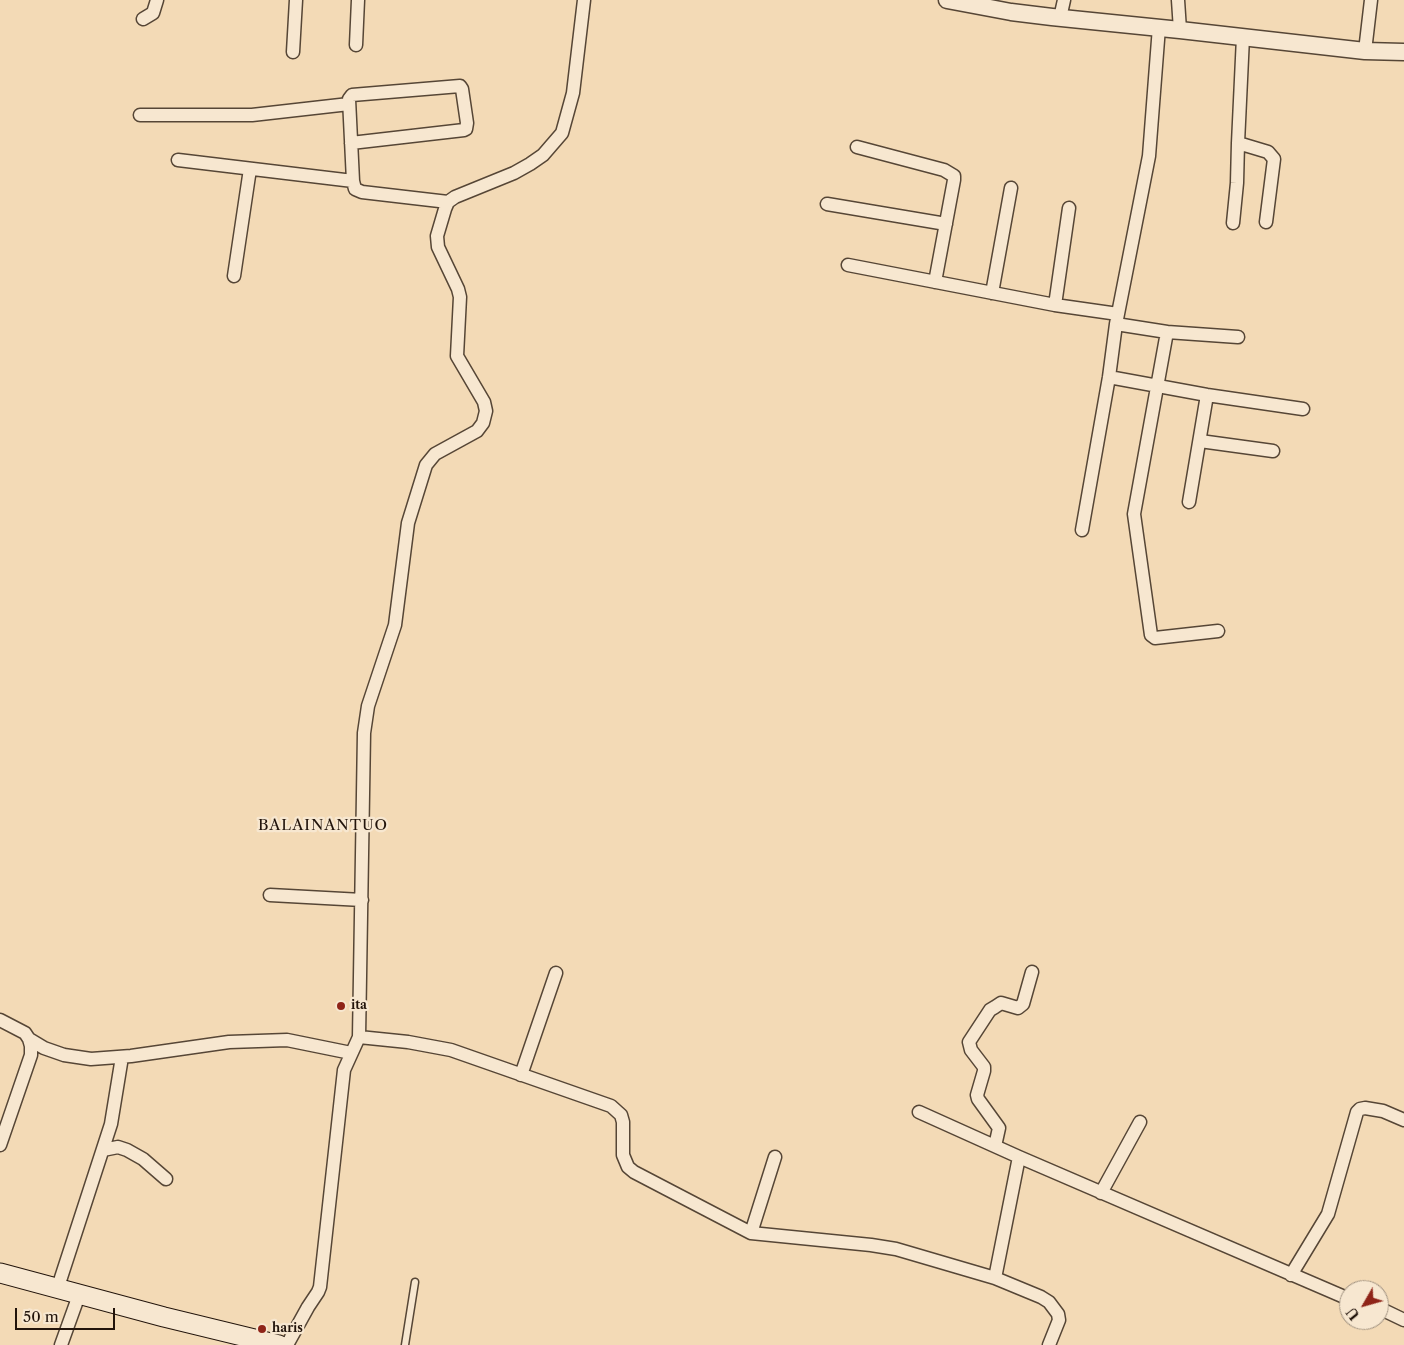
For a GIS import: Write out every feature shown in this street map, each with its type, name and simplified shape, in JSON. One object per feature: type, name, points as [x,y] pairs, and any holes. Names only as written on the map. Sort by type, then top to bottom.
[{"type":"main road","points":[[0,1273],[58,1290],[280,1345]]},
{"type":"street","points":[[143,19],[153,13],[157,0]]},
{"type":"street","points":[[293,52],[296,0]]},
{"type":"street","points":[[356,45],[358,0]]},
{"type":"street","points":[[287,1345],[320,1286],[344,1070],[359,1037],[364,733],[368,706],[395,625],[408,523],[426,466],[435,454],[478,431],[483,423],[486,412],[484,402],[457,356],[460,297],[437,241],[448,202],[455,197],[514,173],[530,164],[543,155],[562,133],[573,93],[584,0]]},
{"type":"street","points":[[947,0],[1011,12],[1060,18],[1159,27],[1365,51],[1404,52]]},
{"type":"street","points":[[1060,18],[1064,0]]},
{"type":"street","points":[[1178,0],[1180,30]]},
{"type":"street","points":[[1365,51],[1371,0]]},
{"type":"street","points":[[1082,530],[1117,319],[1149,156],[1159,27]]},
{"type":"street","points":[[1233,223],[1237,183],[1243,37]]},
{"type":"street","points":[[351,143],[466,129],[467,123],[462,89],[458,86],[352,95],[349,99],[349,104],[351,143],[353,181],[355,189],[362,192],[448,202]]},
{"type":"street","points":[[140,115],[252,115],[349,104]]},
{"type":"street","points":[[1238,143],[1268,152],[1274,159],[1266,222]]},
{"type":"street","points":[[857,147],[944,170],[952,174],[954,180],[936,282]]},
{"type":"street","points":[[178,160],[353,181]]},
{"type":"street","points":[[234,276],[250,168]]},
{"type":"street","points":[[992,293],[1011,188]]},
{"type":"street","points":[[827,204],[946,224]]},
{"type":"street","points":[[1054,305],[1069,208]]},
{"type":"street","points":[[848,265],[1054,305],[1167,332],[1238,337]]},
{"type":"street","points":[[1167,332],[1134,514],[1151,635],[1155,638],[1218,631]]},
{"type":"street","points":[[1109,376],[1207,395],[1303,409]]},
{"type":"street","points":[[1188,502],[1207,395]]},
{"type":"street","points":[[1200,440],[1273,451]]},
{"type":"street","points":[[270,895],[362,900]]},
{"type":"street","points":[[995,1146],[999,1128],[977,1095],[984,1067],[971,1050],[969,1042],[990,1010],[1001,1003],[1018,1008],[1023,1004],[1032,972]]},
{"type":"street","points":[[522,1075],[556,973]]},
{"type":"street","points":[[0,1020],[19,1029],[29,1039],[44,1048],[91,1059],[122,1057],[229,1042],[287,1040],[351,1053]]},
{"type":"street","points":[[359,1037],[428,1044],[451,1050],[611,1106],[617,1110],[623,1122],[623,1155],[628,1166],[634,1172],[751,1232],[896,1249],[995,1278],[1041,1297],[1055,1309],[1058,1320],[1050,1345]]},
{"type":"street","points":[[0,1145],[31,1055],[32,1046],[29,1039]]},
{"type":"street","points":[[58,1290],[103,1150],[110,1124],[122,1057]]},
{"type":"street","points":[[1291,1275],[1328,1214],[1357,1112],[1365,1108],[1383,1111],[1404,1120]]},
{"type":"street","points":[[919,1112],[1101,1193],[1339,1295]]},
{"type":"street","points":[[1101,1193],[1140,1122]]},
{"type":"street","points":[[103,1150],[118,1148],[127,1150],[143,1159],[166,1178]]},
{"type":"street","points":[[751,1232],[775,1157]]},
{"type":"street","points":[[995,1278],[1019,1157]]},
{"type":"street","points":[[61,1345],[79,1295]]},
{"type":"street","points":[[1389,1313],[1404,1320]]},
{"type":"lane","points":[[405,1345],[415,1282]]},
{"type":"place","name":"ita","points":[[341,1006]]},
{"type":"place","name":"haris","points":[[262,1329]]},
{"type":"district","name":"BALAINANTUO","points":[[323,826]]}]
